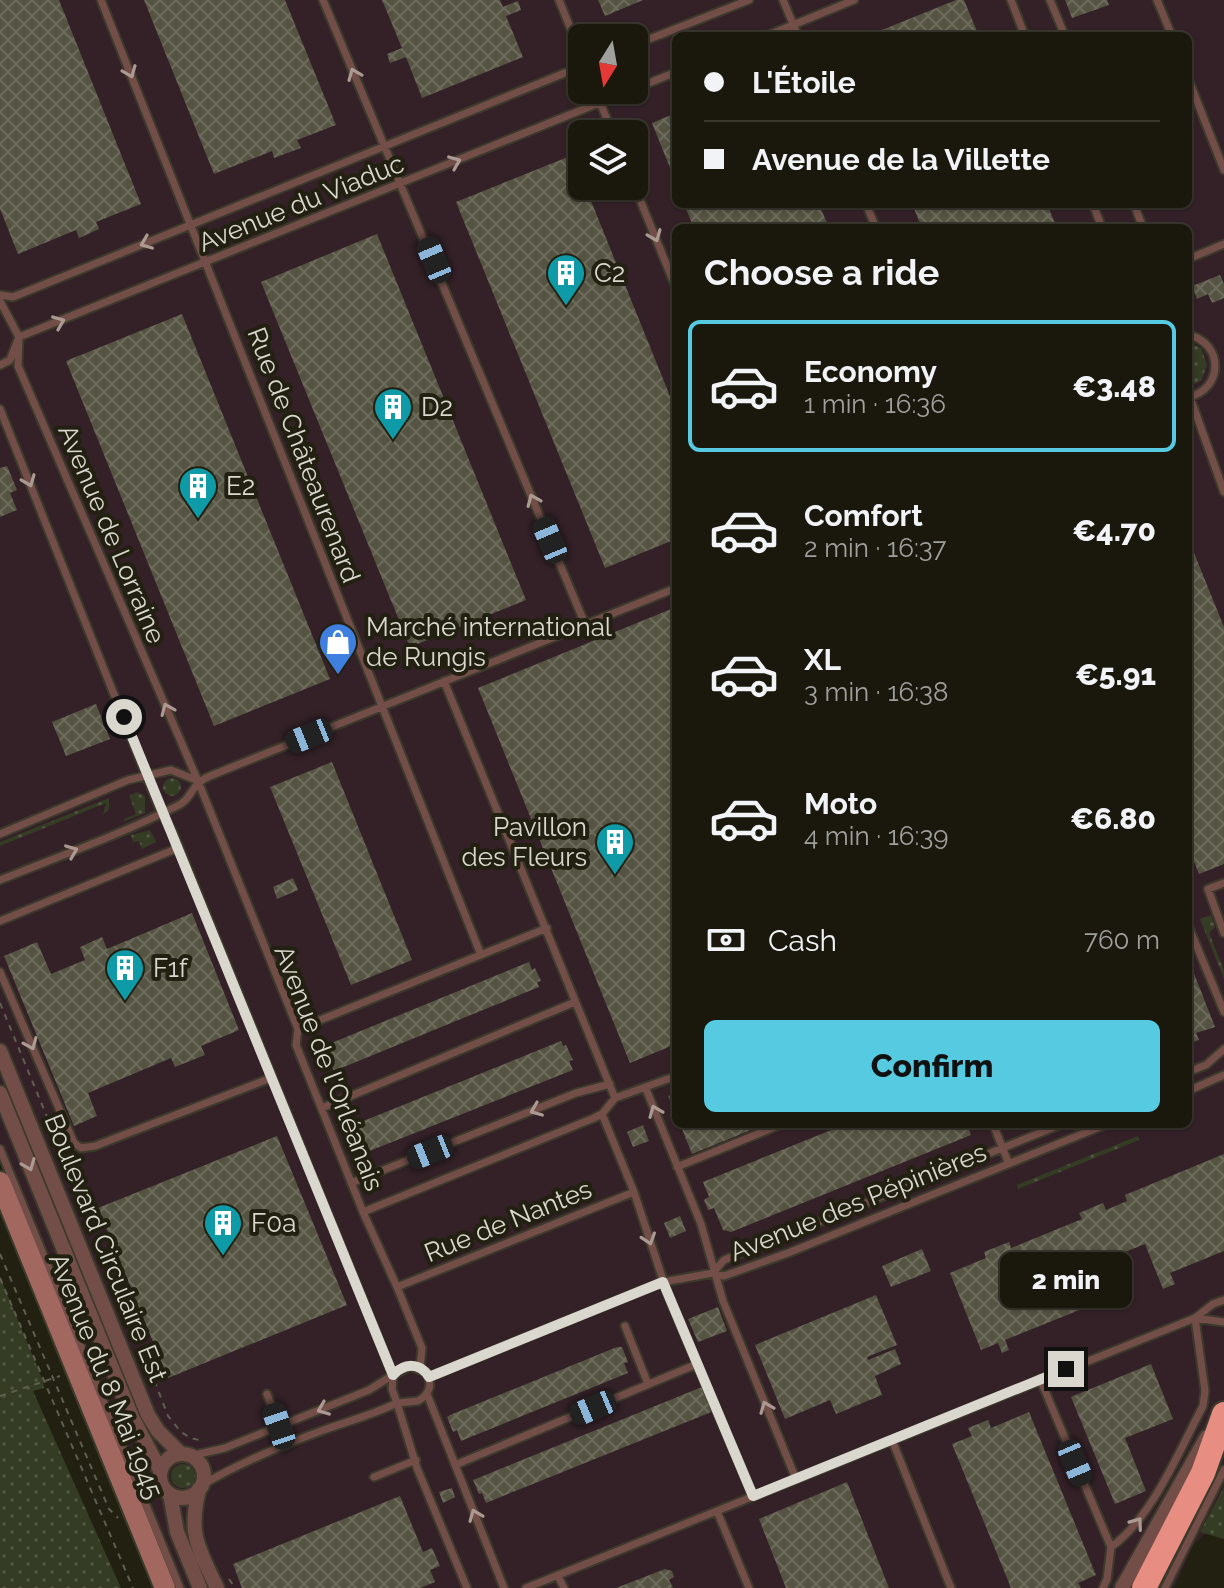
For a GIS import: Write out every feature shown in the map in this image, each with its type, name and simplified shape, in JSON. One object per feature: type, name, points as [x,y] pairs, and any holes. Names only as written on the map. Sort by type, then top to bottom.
[{"type":"highway","points":[[1144,1588],[1203,1473],[1224,1411]]},
{"type":"main road","name":"Avenue du 8 Mai 1945","points":[[0,1182],[165,1588]]},
{"type":"street","name":"Boulevard Circulaire Est","points":[[0,1051],[148,1415],[158,1431],[186,1455]]},
{"type":"street","points":[[0,1093],[132,1417],[160,1470],[161,1484],[170,1494],[182,1498],[200,1487]]},
{"type":"street","points":[[1122,1588],[1224,1411]]},
{"type":"street","points":[[160,1470],[168,1458],[186,1455],[201,1465],[203,1472],[192,1523],[201,1554],[217,1588]]},
{"type":"street","points":[[170,1494],[177,1532],[200,1588]]},
{"type":"lane","name":"Rue de Châteaurenard","points":[[101,0],[481,955]]},
{"type":"lane","points":[[323,0],[585,624]]},
{"type":"lane","points":[[559,0],[569,24]]},
{"type":"lane","points":[[648,40],[749,0]]},
{"type":"lane","points":[[783,0],[796,32]]},
{"type":"lane","points":[[776,32],[854,0]]},
{"type":"lane","points":[[1011,0],[1023,32]]},
{"type":"lane","points":[[1050,0],[1063,32]]},
{"type":"lane","points":[[1157,0],[1170,32]]},
{"type":"lane","name":"Avenue du Viaduc","points":[[0,295],[13,297],[568,72]]},
{"type":"lane","name":"Avenue du Viaduc","points":[[648,83],[672,74]]},
{"type":"lane","points":[[1192,88],[1224,170]]},
{"type":"lane","name":"Avenue du Viaduc","points":[[19,337],[595,104]]},
{"type":"lane","points":[[640,200],[672,278]]},
{"type":"lane","points":[[1192,257],[1224,244]]},
{"type":"lane","name":"Avenue de Lorraine","points":[[0,301],[19,337],[18,366],[198,781]]},
{"type":"lane","points":[[1192,336],[1209,345],[1220,371],[1205,390],[1192,396]]},
{"type":"lane","points":[[0,365],[10,360],[19,337]]},
{"type":"lane","points":[[1192,405],[1224,492]]},
{"type":"lane","points":[[0,409],[161,812],[393,1375],[392,1389],[416,1460],[467,1588]]},
{"type":"lane","points":[[0,880],[183,803],[198,781],[672,590]]},
{"type":"lane","points":[[444,681],[615,1098]]},
{"type":"lane","points":[[0,834],[110,786],[171,770],[198,781]]},
{"type":"lane","name":"Avenue de l'Orléanais","points":[[198,781],[298,1029],[296,1045],[422,1348],[420,1367]]},
{"type":"lane","points":[[0,921],[178,848]]},
{"type":"lane","points":[[1224,883],[1208,889],[1224,933]]},
{"type":"lane","points":[[298,1029],[547,928]]},
{"type":"lane","points":[[1192,935],[1224,1012]]},
{"type":"lane","points":[[0,972],[74,1143],[81,1148],[95,1146],[271,1078]]},
{"type":"lane","points":[[322,1108],[575,1002]]},
{"type":"lane","points":[[1192,1070],[1206,1065],[1224,1049]]},
{"type":"lane","points":[[1192,1089],[1224,1075]]},
{"type":"lane","points":[[363,1212],[602,1114],[615,1098],[672,1078]]},
{"type":"lane","points":[[351,1183],[576,1093],[610,1084]]},
{"type":"lane","points":[[646,1089],[701,1224],[713,1273],[796,1479]]},
{"type":"lane","points":[[602,1114],[634,1192],[663,1282],[753,1496]]},
{"type":"lane","points":[[677,1167],[772,1128]]},
{"type":"lane","points":[[995,1128],[1009,1164]]},
{"type":"lane","name":"Avenue des Pépinières","points":[[713,1273],[724,1260],[1052,1128]]},
{"type":"lane","name":"Avenue des Pépinières","points":[[429,1377],[663,1282],[713,1273],[724,1276],[788,1253],[1097,1128]]},
{"type":"lane","points":[[0,1149],[180,1588]]},
{"type":"lane","name":"Rue de Nantes","points":[[397,1287],[634,1192]]},
{"type":"lane","points":[[526,1588],[1195,1318],[1213,1304],[1224,1300]]},
{"type":"lane","points":[[1195,1318],[1224,1322]]},
{"type":"lane","points":[[1111,1547],[1128,1535],[1143,1515],[1203,1406],[1205,1391],[1195,1318]]},
{"type":"lane","points":[[625,1326],[648,1384]]},
{"type":"lane","points":[[455,1465],[697,1364]]},
{"type":"lane","points":[[186,1455],[218,1449],[369,1390],[405,1367],[420,1367],[429,1377],[427,1394],[504,1588]]},
{"type":"lane","points":[[1040,1379],[1111,1547],[1103,1588]]},
{"type":"lane","points":[[267,1394],[279,1426]]},
{"type":"lane","points":[[200,1487],[231,1467],[324,1430],[357,1421],[397,1403],[418,1401],[427,1394]]},
{"type":"lane","points":[[892,1440],[951,1588]]},
{"type":"lane","points":[[374,1477],[416,1460]]},
{"type":"lane","points":[[1165,1588],[1224,1470]]},
{"type":"lane","points":[[717,1511],[749,1588]]},
{"type":"lane","points":[[558,1576],[564,1588]]},
{"type":"path","points":[[0,1003],[168,1416],[191,1438],[214,1441],[218,1449]]},
{"type":"path","points":[[0,1254],[109,1509],[121,1521]]},
{"type":"path","points":[[0,1278],[133,1588]]},
{"type":"path","points":[[0,1396],[63,1375]]},
{"type":"path","points":[[225,1573],[235,1588]]},
{"type":"shaded area","name":"Marché international de Rungis","points":[[0,0],[1224,0],[1224,1517],[1194,1544],[1174,1588],[173,1588],[0,1162]]},
{"type":"green space","points":[[1192,344],[1201,348],[1207,365],[1201,381],[1192,385]]},
{"type":"green space","points":[[168,778],[176,778],[181,787],[179,794],[168,796],[163,791],[163,783]]},
{"type":"green space","points":[[137,792],[145,796],[145,813],[125,821],[136,814],[129,795]]},
{"type":"green space","points":[[109,798],[109,809],[103,815],[106,803],[0,846],[0,842]]},
{"type":"green space","points":[[150,830],[156,842],[142,849],[139,841],[133,842],[131,835]]},
{"type":"green space","points":[[1211,915],[1215,927],[1209,933],[1224,970],[1224,979],[1200,919]]},
{"type":"green space","points":[[1138,1136],[1139,1140],[1018,1189],[1017,1185]]},
{"type":"green space","points":[[0,1277],[43,1381],[44,1388],[33,1391],[121,1588],[0,1588]]},
{"type":"green space","points":[[50,1326],[131,1524],[127,1526],[46,1327]]},
{"type":"green space","points":[[183,1464],[191,1468],[195,1476],[191,1484],[183,1488],[175,1484],[171,1476],[175,1468]]},
{"type":"green space","points":[[1224,1487],[1224,1539],[1200,1532]]},
{"type":"building","points":[[0,0],[59,0],[141,204],[96,222],[99,229],[79,238],[76,230],[18,254],[0,209]]},
{"type":"building","points":[[144,0],[285,0],[336,125],[297,140],[301,148],[274,158],[272,151],[214,174]]},
{"type":"building","points":[[382,0],[500,0],[503,7],[518,1],[521,10],[506,16],[523,57],[422,98],[406,57],[390,63],[387,54],[402,48]]},
{"type":"building","points":[[598,0],[643,0],[605,16]]},
{"type":"building","points":[[956,0],[964,0],[977,32],[877,32]]},
{"type":"building","points":[[1065,0],[1107,0],[1109,5],[1072,18]]},
{"type":"building","points":[[672,115],[672,173],[652,123]]},
{"type":"building","name":"C2","points":[[568,157],[568,200],[591,200],[672,401],[672,541],[605,568],[456,202]]},
{"type":"building","points":[[686,208],[821,208],[827,224],[692,224]]},
{"type":"building","points":[[914,208],[1049,208],[1055,224],[920,224]]},
{"type":"building","name":"D2","points":[[377,234],[526,600],[410,647],[261,282]]},
{"type":"building","points":[[1220,275],[1224,298],[1212,303],[1208,294],[1197,299],[1192,286]]},
{"type":"building","name":"E2","points":[[182,314],[330,679],[214,726],[66,361]]},
{"type":"building","points":[[7,466],[17,490],[10,493],[17,510],[0,517],[0,468]]},
{"type":"building","points":[[1192,548],[1224,627],[1224,864],[1199,874],[1192,857]]},
{"type":"building","name":"Pavillon des Fleurs","points":[[672,609],[672,1046],[630,1063],[478,688]]},
{"type":"building","points":[[96,704],[110,739],[66,756],[52,722]]},
{"type":"building","points":[[332,762],[412,960],[351,985],[270,787]]},
{"type":"building","points":[[293,878],[298,890],[277,899],[273,887]]},
{"type":"building","name":"F1f","points":[[192,913],[239,1030],[201,1046],[205,1055],[175,1067],[171,1058],[88,1093],[97,1116],[74,1126],[4,956],[37,942],[51,974],[85,960],[80,947],[102,937],[107,949]]},
{"type":"building","points":[[529,962],[541,981],[537,982],[539,987],[334,1071],[331,1065],[327,1066],[322,1054],[326,1052],[324,1046]]},
{"type":"building","points":[[1192,968],[1215,1027],[1196,1033],[1199,1040],[1192,1043]]},
{"type":"building","points":[[561,1041],[573,1060],[569,1061],[573,1070],[367,1152],[364,1145],[360,1147],[355,1135],[360,1133],[356,1124]]},
{"type":"building","points":[[643,1125],[649,1141],[633,1147],[627,1132]]},
{"type":"building","points":[[682,1128],[756,1128],[692,1154]]},
{"type":"building","points":[[836,1128],[968,1128],[971,1135],[731,1232],[723,1230],[714,1208],[708,1210],[704,1200],[709,1197],[703,1182]]},
{"type":"building","name":"F0a","points":[[277,1136],[347,1305],[168,1378],[98,1208]]},
{"type":"building","points":[[1224,1154],[1224,1251],[1170,1273],[1175,1284],[1163,1289],[1145,1244],[1078,1271],[1092,1305],[1005,1340],[1009,1350],[1002,1353],[998,1343],[981,1350],[950,1273],[986,1258],[984,1252],[1009,1242],[1011,1248],[1082,1219],[1079,1213],[1103,1203],[1106,1210],[1127,1201],[1125,1195]]},
{"type":"building","points":[[680,1216],[686,1231],[670,1238],[664,1223]]},
{"type":"building","points":[[922,1249],[931,1271],[891,1287],[882,1266]]},
{"type":"building","points":[[876,1295],[897,1345],[867,1357],[868,1360],[895,1349],[901,1364],[875,1376],[882,1395],[836,1414],[830,1400],[785,1419],[755,1345]]},
{"type":"building","points":[[718,1307],[727,1331],[698,1342],[688,1319]]},
{"type":"building","points":[[622,1347],[628,1362],[624,1363],[628,1373],[461,1441],[457,1430],[453,1432],[447,1417],[450,1415]]},
{"type":"building","points":[[1151,1364],[1173,1419],[1125,1438],[1146,1491],[1115,1504],[1071,1397]]},
{"type":"building","points":[[702,1387],[712,1411],[709,1413],[486,1503],[482,1493],[479,1494],[473,1480]]},
{"type":"building","points":[[1029,1412],[1096,1575],[1078,1583],[1081,1588],[1011,1588],[952,1444],[972,1436],[968,1428],[988,1420],[991,1428]]},
{"type":"building","points":[[847,1482],[889,1588],[786,1588],[759,1519]]},
{"type":"building","points":[[452,1488],[455,1497],[443,1503],[439,1492]]},
{"type":"building","points":[[400,1496],[423,1552],[432,1548],[440,1566],[430,1570],[435,1582],[420,1588],[242,1588],[233,1564]]},
{"type":"building","points":[[665,1569],[672,1571],[674,1577],[669,1580],[673,1588],[616,1588]]},
{"type":"place","name":"C2","points":[[566,307]]},
{"type":"place","name":"D2","points":[[393,441]]},
{"type":"place","name":"E2","points":[[198,520]]},
{"type":"place","name":"Marché international de Rungis","points":[[338,676]]},
{"type":"place","name":"Pavillon des Fleurs","points":[[615,876]]},
{"type":"place","name":"F1f","points":[[125,1002]]},
{"type":"place","name":"F0a","points":[[223,1257]]},
{"type":"route","points":[[124,717],[393,1375],[402,1368],[416,1366],[429,1377],[663,1282],[753,1496],[1066,1369]]}]
